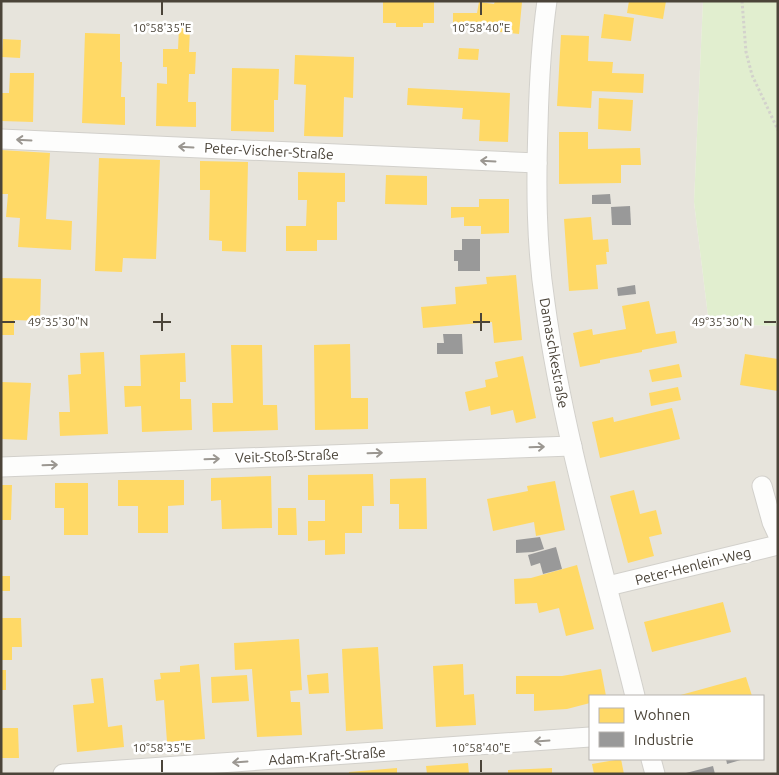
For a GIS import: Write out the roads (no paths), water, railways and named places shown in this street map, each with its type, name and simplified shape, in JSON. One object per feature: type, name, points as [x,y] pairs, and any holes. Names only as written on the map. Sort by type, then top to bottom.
[{"type":"street","name":"Damaschkestraße","points":[[547,1],[540,67],[536,199],[544,301],[572,446],[635,695]]},
{"type":"street","name":"Peter-Vischer-Straße","points":[[1,139],[537,163]]},
{"type":"street","name":"Veit-Stoß-Straße","points":[[1,466],[572,446]]},
{"type":"street","points":[[762,486],[772,522],[778,535]]},
{"type":"street","name":"Peter-Henlein-Weg","points":[[608,586],[778,545]]},
{"type":"street","name":"Adam-Kraft-Straße","points":[[63,774],[589,737]]},
{"type":"street","points":[[651,760],[655,774]]}]
